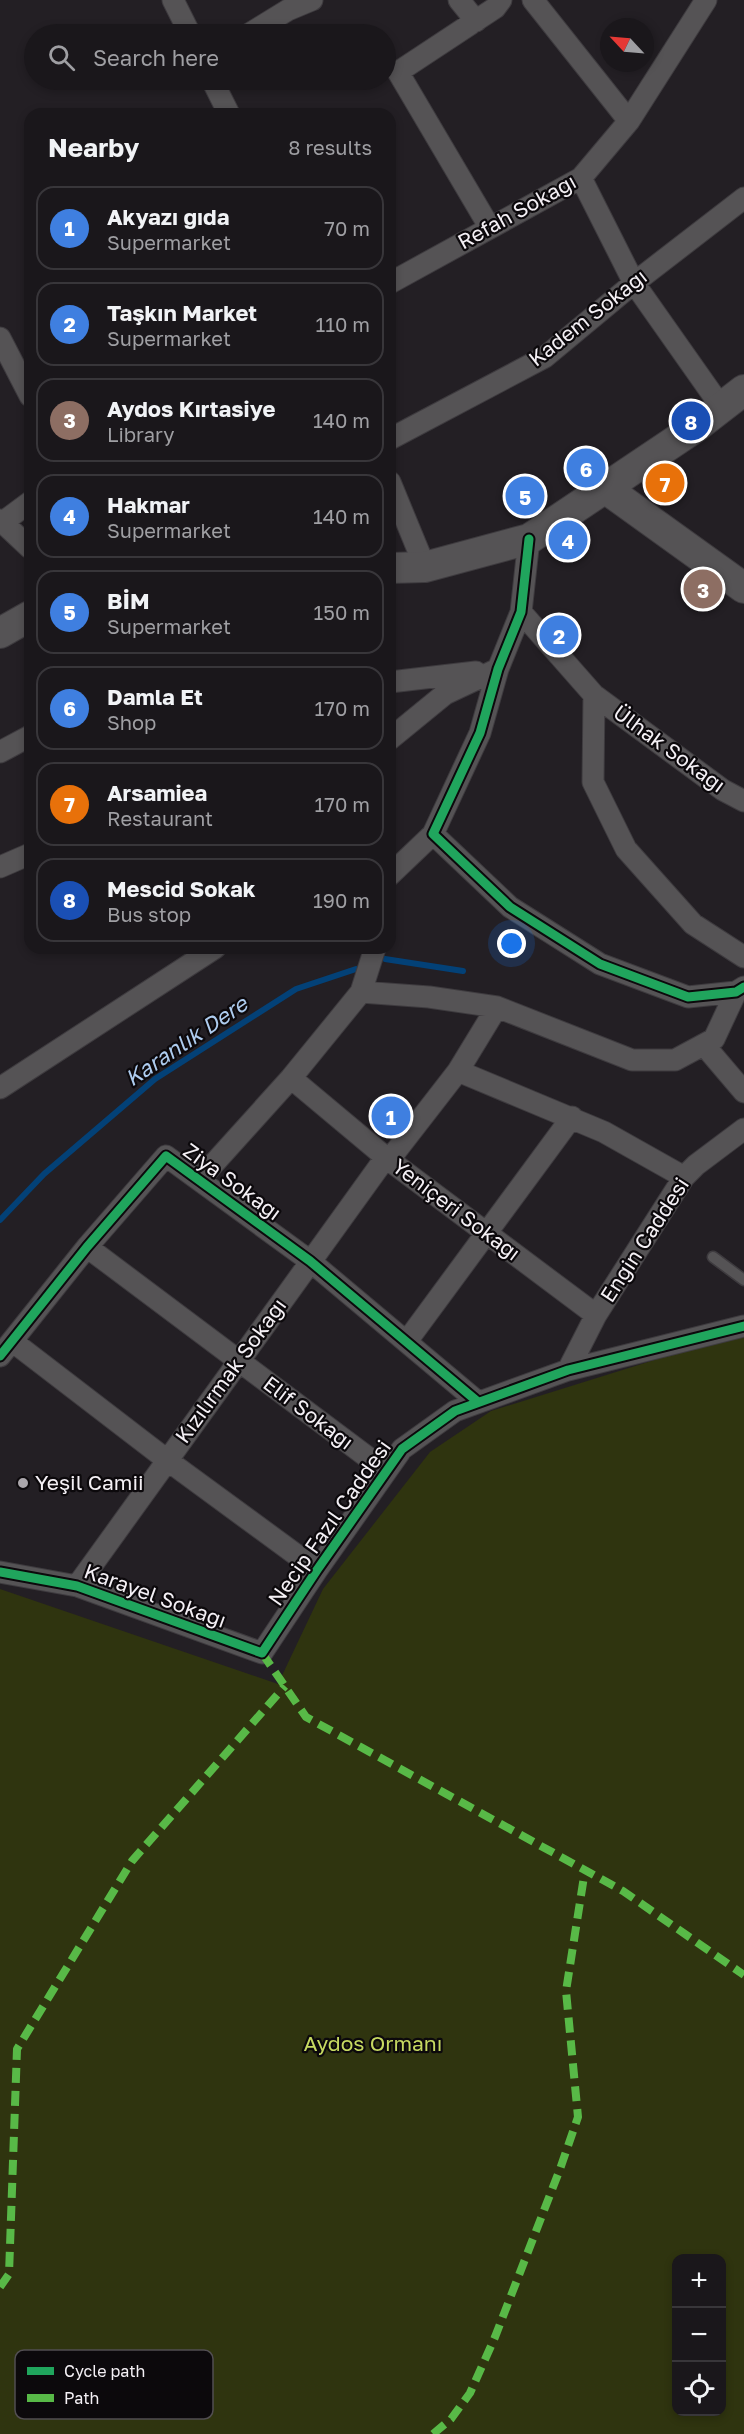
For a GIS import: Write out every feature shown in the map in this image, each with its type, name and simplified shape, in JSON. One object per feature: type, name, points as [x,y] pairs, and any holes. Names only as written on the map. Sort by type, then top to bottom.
[{"type":"street","points":[[173,0],[185,24]]},
{"type":"street","points":[[262,24],[286,5],[312,0]]},
{"type":"street","points":[[459,0],[476,21]]},
{"type":"street","points":[[490,228],[398,72],[495,8],[501,0]]},
{"type":"street","points":[[533,0],[629,121]]},
{"type":"street","name":"Refah Sokağı","points":[[396,280],[581,178],[629,121],[706,0]]},
{"type":"street","points":[[217,90],[226,108]]},
{"type":"street","points":[[396,568],[425,567],[529,539],[696,428],[733,399],[634,283],[581,178]]},
{"type":"street","name":"Kadem Sokağı","points":[[396,436],[545,357],[634,283],[744,198]]},
{"type":"street","points":[[0,338],[24,384]]},
{"type":"street","points":[[605,488],[744,588]]},
{"type":"street","points":[[396,497],[425,567]]},
{"type":"street","points":[[24,506],[2,521],[24,542]]},
{"type":"street","points":[[396,869],[433,834],[480,733],[498,669],[521,612],[529,539]]},
{"type":"street","name":"Ülhak Sokağı","points":[[521,612],[594,695],[723,790],[744,801]]},
{"type":"street","points":[[0,633],[24,619]]},
{"type":"street","points":[[396,681],[498,669]]},
{"type":"street","points":[[396,734],[445,694],[498,669]]},
{"type":"street","points":[[594,695],[593,782],[626,849],[693,924],[744,957]]},
{"type":"street","points":[[0,752],[24,739]]},
{"type":"street","points":[[433,834],[510,907],[600,964],[688,997],[740,990]]},
{"type":"street","points":[[0,867],[24,857]]},
{"type":"street","points":[[0,1088],[206,954]]},
{"type":"street","points":[[199,1180],[291,1078],[361,992],[373,954]]},
{"type":"street","points":[[361,992],[429,997],[497,1007],[632,1060],[675,1060],[714,1039],[740,990]]},
{"type":"street","name":"Kızılırmak Sokağı","points":[[77,1586],[310,1261],[458,1071],[497,1007]]},
{"type":"street","points":[[704,1045],[744,1092]]},
{"type":"street","points":[[458,1071],[572,1117],[653,1158],[684,1177]]},
{"type":"street","name":"Yeniçeri Sokağı","points":[[291,1078],[388,1159],[596,1315]]},
{"type":"street","points":[[407,1341],[572,1117]]},
{"type":"street","name":"Engin Caddesi","points":[[568,1370],[596,1315],[684,1177],[696,1165],[744,1129]]},
{"type":"street","name":"Ziya Sokağı","points":[[6,1348],[87,1246],[166,1156],[310,1261],[478,1402]]},
{"type":"street","name":"Elif Sokağı","points":[[87,1246],[386,1471]]},
{"type":"street","name":"Necip Fazıl Caddesi","points":[[262,1653],[402,1449],[455,1411],[568,1370],[744,1326]]},
{"type":"street","points":[[6,1348],[167,1460],[317,1570]]},
{"type":"street","name":"Karayel Sokağı","points":[[0,1572],[77,1586],[262,1653]]},
{"type":"lane","points":[[712,1257],[744,1280]]},
{"type":"green space","name":"Aydos Ormanı","points":[[744,1332],[744,2434],[0,2434],[0,1589],[278,1684],[323,1589],[430,1452],[491,1411]]},
{"type":"waterway","name":"Karanlık Dere","points":[[385,959],[463,971]]},
{"type":"waterway","name":"Karanlık Dere","points":[[0,1220],[44,1174],[155,1079],[296,989],[356,969]]},
{"type":"marked path","points":[[262,1653],[306,1717],[623,1891],[744,1975]]},
{"type":"marked path","points":[[0,2287],[9,2274],[17,2049],[132,1861],[285,1686]]},
{"type":"marked path","points":[[433,2434],[451,2419],[470,2393],[495,2337],[578,2117],[566,1991],[585,1870]]},
{"type":"cycle path","points":[[529,539],[521,612],[498,669],[480,733],[433,834],[510,907],[600,964],[688,997],[736,992],[744,987]]},
{"type":"cycle path","points":[[0,1356],[87,1247],[166,1156],[310,1261],[478,1402]]},
{"type":"cycle path","points":[[0,1572],[77,1586],[262,1653],[402,1449],[455,1411],[568,1370],[744,1326]]},
{"type":"place","name":"Mescid Sokak","points":[[691,421]]},
{"type":"place","name":"Damla Et","points":[[586,468]]},
{"type":"place","name":"Arsamiea","points":[[665,483]]},
{"type":"place","name":"BİM","points":[[525,496]]},
{"type":"place","name":"Hakmar","points":[[568,540]]},
{"type":"place","name":"Aydos Kırtasiye","points":[[703,589]]},
{"type":"place","name":"Taşkın Market","points":[[559,635]]},
{"type":"place","name":"Akyazı gıda","points":[[391,1116]]},
{"type":"place","name":"Yeşil Camii","points":[[23,1483]]}]
